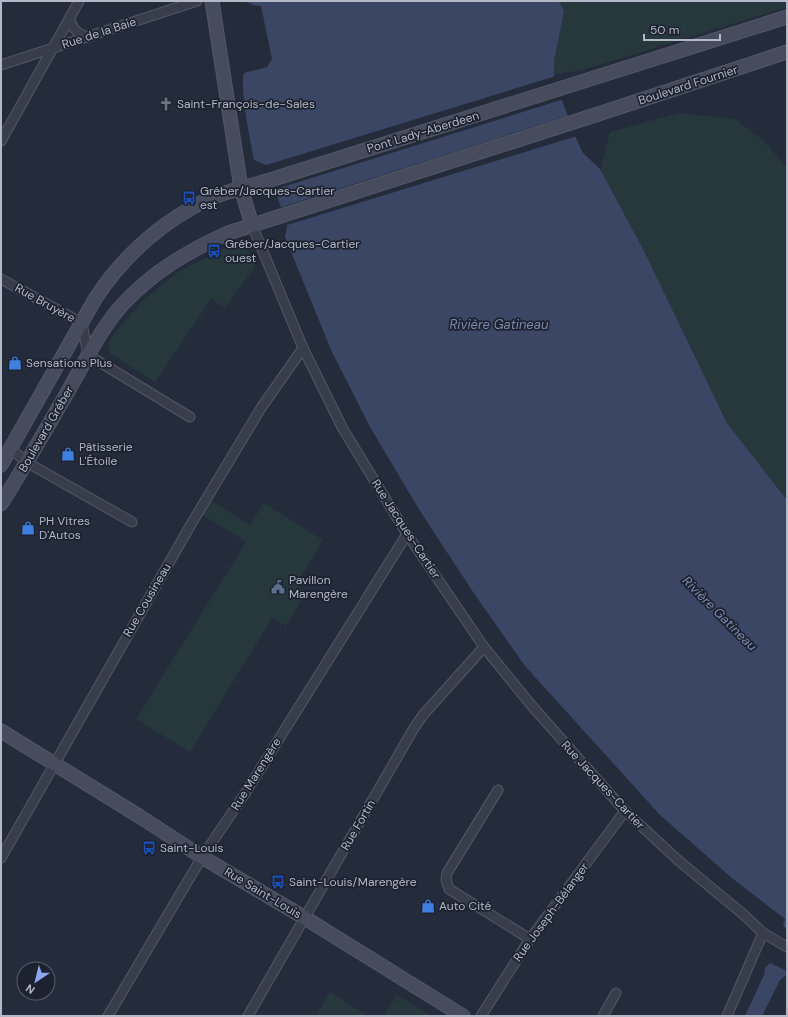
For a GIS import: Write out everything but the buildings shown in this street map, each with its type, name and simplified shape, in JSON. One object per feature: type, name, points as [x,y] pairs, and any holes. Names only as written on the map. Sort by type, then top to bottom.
[{"type":"main road","name":"Rue Jacques-Cartier","points":[[212,1],[241,188],[252,225]]},
{"type":"main road","name":"Pont Lady-Aberdeen","points":[[267,181],[787,17]]},
{"type":"main road","name":"Boulevard Fournier","points":[[278,216],[787,52]]},
{"type":"main road","name":"Boulevard Gréber","points":[[1,466],[105,284],[136,249],[173,220],[195,206],[221,194],[267,181]]},
{"type":"main road","name":"Boulevard Gréber","points":[[1,504],[27,462],[105,326],[123,304],[146,282],[176,259],[228,233],[278,216]]},
{"type":"main road","name":"Rue Saint-Louis","points":[[1,731],[139,816],[202,857],[305,918],[464,1016]]},
{"type":"street","points":[[1,141],[79,1]]},
{"type":"street","name":"Rue de la Baie","points":[[1,65],[197,1]]},
{"type":"street","points":[[70,17],[71,25],[76,31],[89,37]]},
{"type":"street","name":"Rue Jacques-Cartier","points":[[252,225],[303,348],[343,429],[407,534],[484,647],[532,706],[625,811],[679,861],[744,915],[763,934],[787,947]]},
{"type":"street","name":"Rue Bruyère","points":[[1,278],[82,323],[88,355]]},
{"type":"street","name":"Rue Cousineau","points":[[1,858],[200,508],[261,408],[303,348]]},
{"type":"street","points":[[88,355],[190,417]]},
{"type":"street","points":[[11,450],[27,462],[132,522]]},
{"type":"street","name":"Rue Marengère","points":[[108,1016],[202,857],[244,795],[407,534]]},
{"type":"street","name":"Rue Fortin","points":[[248,1016],[420,720],[484,647]]},
{"type":"street","points":[[498,790],[448,873],[446,880],[449,889],[530,939]]},
{"type":"street","name":"Rue Joseph-Bélanger","points":[[481,1016],[530,939],[625,811]]},
{"type":"street","points":[[727,1016],[763,934]]},
{"type":"street","points":[[603,1016],[616,993]]},
{"type":"shaded area","points":[[559,1],[787,1],[787,7],[586,69],[554,75],[554,61],[564,12]]},
{"type":"shaded area","points":[[679,113],[735,119],[763,140],[787,168],[787,500],[727,423],[644,251],[600,169],[610,132]]},
{"type":"shaded area","points":[[235,243],[246,249],[255,267],[225,308],[211,299],[155,382],[110,353],[108,347],[110,339],[141,302],[178,272]]},
{"type":"shaded area","points":[[211,501],[250,525],[264,503],[323,540],[297,584],[305,594],[286,626],[272,618],[190,752],[136,719],[246,542],[203,515]]},
{"type":"shaded area","points":[[330,992],[368,1016],[316,1016]]},
{"type":"shaded area","points":[[397,995],[431,1016],[384,1016]]},
{"type":"water","name":"Rivière Gatineau","points":[[245,1],[559,1],[564,12],[554,61],[554,78],[575,136],[583,153],[600,169],[644,251],[727,423],[787,500],[787,929],[783,926],[785,919],[733,879],[660,815],[525,666],[473,592],[420,511],[370,427],[331,350],[285,237],[287,227],[268,166],[254,160],[244,102],[244,73],[267,67],[272,59],[261,6],[253,5]]},
{"type":"water","points":[[770,963],[785,970],[786,975],[780,980],[762,1016],[745,1016],[764,975],[765,968]]},
{"type":"pier","points":[[556,76],[564,99],[273,190],[266,168],[263,166]]},
{"type":"pier","points":[[570,115],[577,136],[284,226],[279,208]]},
{"type":"place","name":"Saint-François-de-Sales","points":[[166,104]]},
{"type":"place","name":"Gréber/Jacques-Cartier est","points":[[189,198]]},
{"type":"place","name":"Gréber/Jacques-Cartier ouest","points":[[214,251]]},
{"type":"place","name":"Sensations Plus","points":[[15,363]]},
{"type":"place","name":"Pâtisserie L'Étoile","points":[[68,454]]},
{"type":"place","name":"PH Vitres D'Autos","points":[[28,528]]},
{"type":"place","name":"Pavillon Marengère","points":[[278,587]]},
{"type":"place","name":"Saint-Louis","points":[[149,848]]},
{"type":"place","name":"Saint-Louis/Marengère","points":[[278,882]]},
{"type":"place","name":"Auto Cité","points":[[428,906]]}]
